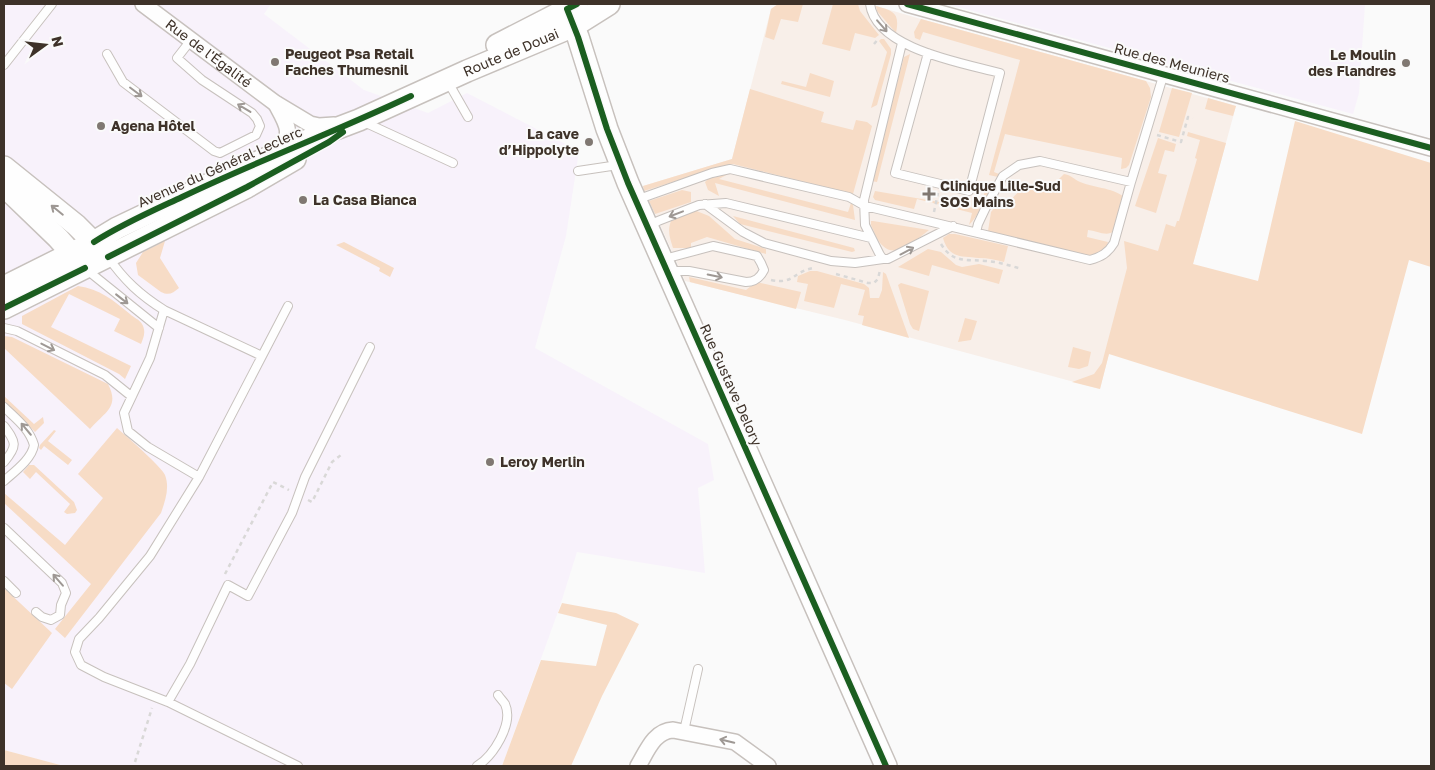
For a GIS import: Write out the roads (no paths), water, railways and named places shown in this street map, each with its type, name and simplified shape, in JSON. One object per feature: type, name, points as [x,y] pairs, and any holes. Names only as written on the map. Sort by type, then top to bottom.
[{"type":"main road","name":"Route de Douai","points":[[446,78],[572,13],[609,4]]},
{"type":"main road","name":"Rue Gustave Delory","points":[[572,13],[607,129],[620,165],[882,765]]},
{"type":"main road","points":[[4,308],[79,261],[254,183],[329,142],[359,120],[446,78]]},
{"type":"main road","name":"Avenue du Général Leclerc","points":[[101,250],[130,221],[222,178],[359,120]]},
{"type":"main road","points":[[4,167],[76,225],[101,250]]},
{"type":"main road","points":[[4,186],[79,261]]},
{"type":"main road","points":[[4,287],[79,261]]},
{"type":"street","name":"Rue de l'Égalité","points":[[143,4],[275,103],[305,122],[319,126],[359,120]]},
{"type":"street","name":"Rue des Meuniers","points":[[907,4],[952,9],[1164,73],[1431,148]]},
{"type":"street","name":"Rue de l'Égalité","points":[[275,103],[288,128],[287,141],[279,154]]},
{"type":"street","points":[[638,766],[658,735],[669,730],[735,742],[768,766]]},
{"type":"lane","points":[[4,65],[52,4]]},
{"type":"lane","points":[[870,4],[872,13],[886,32],[902,43],[928,53],[1000,73],[969,191],[896,174],[928,53]]},
{"type":"lane","points":[[107,54],[123,82],[214,151],[220,153],[256,135],[260,126],[252,113],[202,80],[176,58],[191,40]]},
{"type":"lane","points":[[883,259],[865,224],[864,206],[902,43]]},
{"type":"lane","points":[[636,201],[712,173],[730,169],[849,197],[864,206],[1090,260],[1100,257],[1109,251],[1114,243],[1164,73]]},
{"type":"lane","points":[[446,78],[468,116]]},
{"type":"lane","points":[[359,120],[454,163]]},
{"type":"lane","points":[[976,232],[987,205],[1003,176],[1019,165],[1040,161],[1131,182]]},
{"type":"lane","points":[[578,171],[620,165]]},
{"type":"lane","points":[[648,228],[698,205],[726,203],[871,238]]},
{"type":"lane","points":[[705,204],[764,244],[831,261],[855,263],[895,257],[953,226]]},
{"type":"lane","points":[[713,246],[757,256],[764,270],[760,278],[746,282],[664,265],[713,246]]},
{"type":"lane","points":[[101,250],[120,276],[145,298],[164,310],[262,356]]},
{"type":"lane","points":[[79,261],[159,328]]},
{"type":"lane","points":[[288,306],[199,477],[150,556],[99,618],[79,639],[75,652],[81,665],[104,677],[168,702],[298,766]]},
{"type":"lane","points":[[164,310],[150,358],[124,413],[128,430],[148,447],[199,477]]},
{"type":"lane","points":[[4,328],[17,331],[105,375],[131,396]]},
{"type":"lane","points":[[168,702],[190,664],[228,585],[248,596],[292,513],[305,477],[370,347]]},
{"type":"lane","points":[[4,407],[26,428],[31,435],[34,445],[30,454],[4,481]]},
{"type":"lane","points":[[4,426],[13,438],[14,445],[13,451],[4,462]]},
{"type":"lane","points":[[4,528],[62,583],[66,593],[61,605],[60,615],[51,620],[42,617],[36,612]]},
{"type":"lane","points":[[4,581],[16,593]]},
{"type":"lane","points":[[684,732],[698,669]]},
{"type":"lane","points":[[478,766],[486,760],[496,747],[506,725],[506,706],[498,695]]},
{"type":"place","name":"Peugeot Psa Retail Faches Thumesnil","points":[[275,62]]},
{"type":"place","name":"Le Moulin des Flandres","points":[[1406,63]]},
{"type":"place","name":"Agena Hôtel","points":[[101,126]]},
{"type":"place","name":"La cave d’Hippolyte","points":[[589,142]]},
{"type":"place","name":"Clinique Lille-Sud SOS Mains","points":[[929,194]]},
{"type":"place","name":"La Casa Bianca","points":[[303,200]]},
{"type":"place","name":"Leroy Merlin","points":[[490,462]]}]
